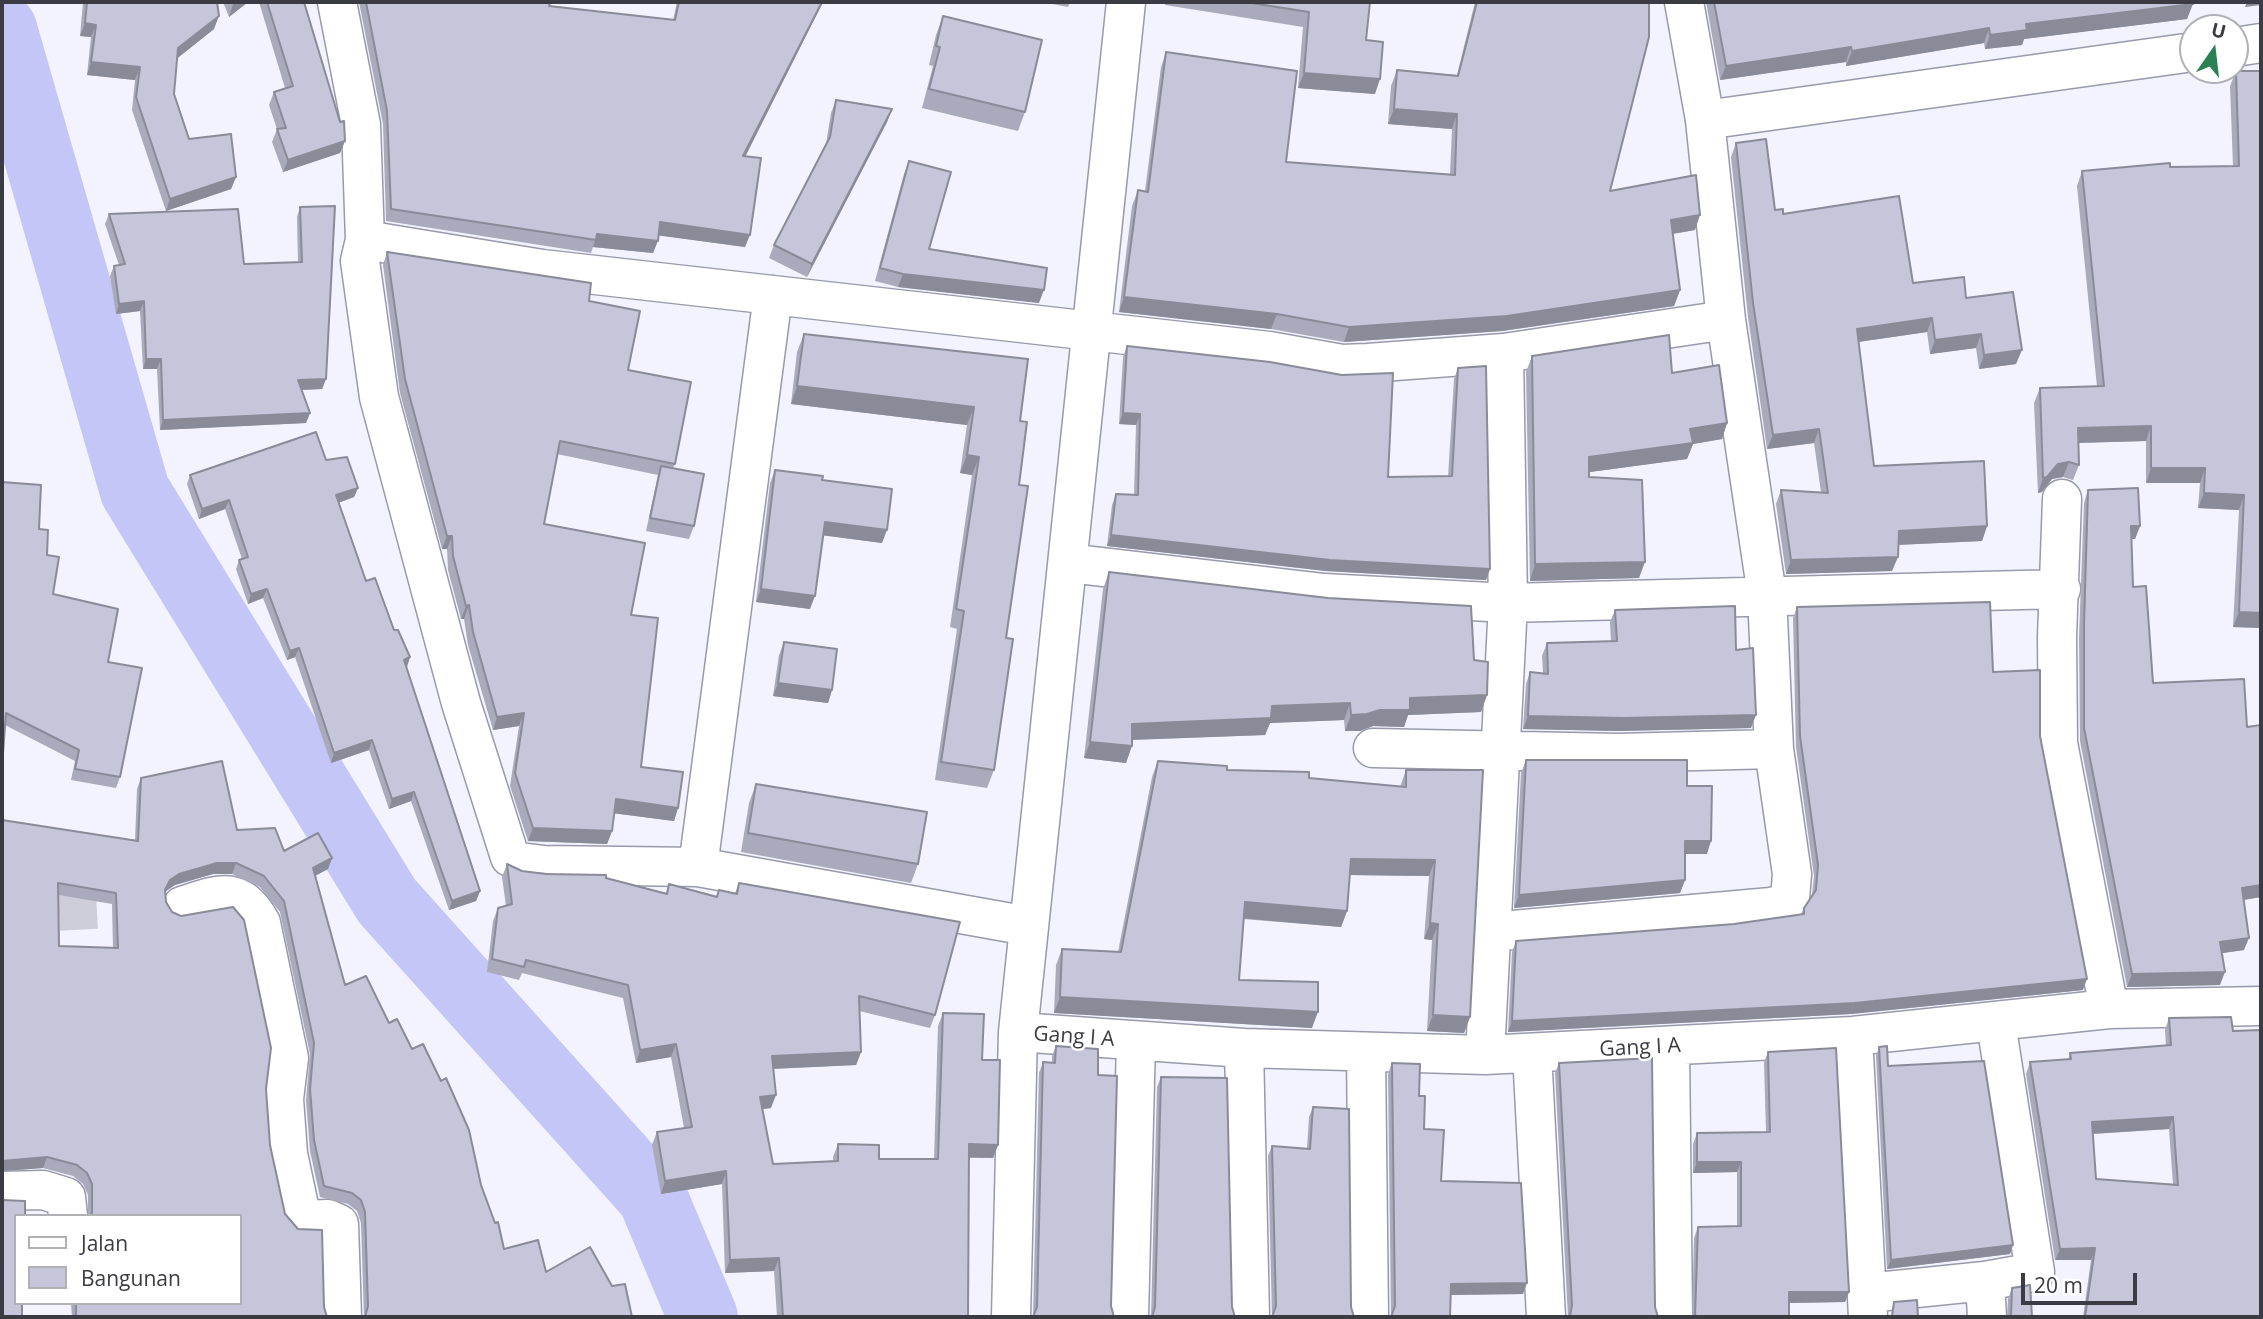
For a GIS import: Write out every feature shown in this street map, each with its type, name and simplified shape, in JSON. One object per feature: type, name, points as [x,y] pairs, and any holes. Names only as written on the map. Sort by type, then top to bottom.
[{"type":"street","points":[[337,2],[361,125],[365,240],[361,250],[362,275],[379,397],[461,702],[506,850],[520,862],[544,866],[698,867],[1028,926]]},
{"type":"street","points":[[1019,1317],[1018,1032],[1126,2]]},
{"type":"street","points":[[1491,932],[1784,904],[1790,898],[1792,874],[1774,749],[1767,595],[1726,320],[1705,120],[1684,2]]},
{"type":"street","points":[[1705,120],[2179,54]]},
{"type":"street","points":[[365,240],[542,269],[1269,351],[1342,364],[1504,353],[1726,320]]},
{"type":"street","points":[[698,867],[773,295]]},
{"type":"street","points":[[1485,1055],[1508,603],[1504,353]]},
{"type":"street","points":[[2062,499],[2061,589],[2057,638],[2058,743],[2109,1009]]},
{"type":"street","points":[[1068,563],[1324,593],[1508,603],[2061,589]]},
{"type":"street","points":[[1373,748],[1501,752],[1774,749]]},
{"type":"street","points":[[182,905],[231,895],[242,897],[252,906],[261,923],[289,1058],[284,1099],[293,1188],[302,1220],[328,1219],[339,1224],[342,1317]]},
{"type":"street","name":"Gang I A","points":[[1018,1032],[1244,1048],[1366,1054],[1485,1055],[1853,1036],[2109,1009],[2261,1006]]},
{"type":"street","points":[[1853,1036],[1867,1305],[1986,1299],[2035,1272],[1996,1023]]},
{"type":"street","points":[[1129,1317],[1136,1041]]},
{"type":"street","points":[[1670,1047],[1673,1317]]},
{"type":"street","points":[[1244,1048],[1251,1317]]},
{"type":"street","points":[[1532,1053],[1546,1317]]},
{"type":"street","points":[[1366,1054],[1369,1317]]},
{"type":"street","points":[[2,1191],[56,1191],[66,1197],[68,1214]]},
{"type":"building","points":[[87,2],[217,2],[219,16],[178,48],[174,94],[189,139],[231,134],[236,177],[170,199],[136,97],[140,67],[91,62],[96,25],[85,23]]},
{"type":"building","points":[[267,2],[304,2],[340,122],[344,121],[345,141],[288,160],[277,129],[286,128],[274,92],[293,86]]},
{"type":"building","points":[[366,2],[550,2],[549,6],[675,20],[679,2],[822,2],[743,156],[761,158],[750,235],[660,222],[658,241],[597,234],[596,240],[391,209],[387,111]]},
{"type":"building","points":[[1245,2],[1370,2],[1366,40],[1383,42],[1380,79],[1304,73],[1309,12]]},
{"type":"building","points":[[1477,2],[1649,2],[1649,37],[1610,191],[1696,175],[1700,215],[1671,220],[1680,290],[1507,316],[1349,327],[1277,314],[1124,297],[1138,190],[1148,192],[1166,52],[1297,71],[1286,162],[1455,175],[1457,114],[1394,109],[1397,70],[1458,76]]},
{"type":"building","points":[[1714,2],[2193,4],[2026,24],[2027,30],[1990,35],[1989,28],[1852,51],[1851,47],[1726,66]]},
{"type":"building","points":[[943,16],[1042,40],[1025,112],[929,89],[940,47],[936,46]]},
{"type":"building","points":[[2249,71],[2261,71],[2261,613],[2239,612],[2244,495],[2204,493],[2205,468],[2151,468],[2151,426],[2078,428],[2079,465],[2069,462],[2058,464],[2043,478],[2040,388],[2104,386],[2082,171],[2170,163],[2170,167],[2239,166],[2236,84],[2249,84]]},
{"type":"building","points":[[836,100],[892,109],[812,264],[774,245],[830,137]]},
{"type":"building","points":[[1766,139],[1775,210],[1783,209],[1783,214],[1899,196],[1913,283],[1964,277],[1966,298],[2013,292],[2022,350],[1984,355],[1981,334],[1935,340],[1932,318],[1857,329],[1874,466],[1984,461],[1987,526],[1899,531],[1898,557],[1791,560],[1781,490],[1828,493],[1819,429],[1773,435],[1753,303],[1736,143]]},
{"type":"building","points":[[909,161],[951,172],[929,249],[1047,268],[1044,290],[903,274],[880,268]]},
{"type":"building","points":[[335,206],[326,379],[298,380],[310,413],[163,420],[161,359],[146,359],[144,301],[119,304],[114,266],[125,264],[109,214],[238,209],[244,264],[302,262],[300,207]]},
{"type":"building","points":[[387,252],[591,283],[589,301],[640,311],[628,370],[691,382],[675,464],[560,441],[544,524],[645,543],[631,615],[658,618],[641,767],[683,772],[678,808],[616,799],[612,831],[533,828],[515,773],[524,713],[497,717],[473,632],[469,605],[466,606],[453,556],[452,536],[447,536],[405,379]]},
{"type":"building","points":[[804,334],[1028,359],[1020,421],[1027,422],[1019,485],[1028,486],[1006,638],[1013,639],[994,770],[941,762],[964,611],[956,609],[979,457],[967,455],[974,407],[797,386]]},
{"type":"building","points":[[1669,335],[1672,373],[1719,365],[1727,423],[1690,429],[1693,443],[1589,457],[1589,477],[1642,480],[1645,562],[1535,564],[1532,356]]},
{"type":"building","points":[[1127,346],[1270,362],[1342,375],[1393,373],[1388,477],[1452,476],[1458,368],[1486,366],[1490,569],[1330,560],[1111,535],[1116,494],[1138,495],[1140,414],[1123,413]]},
{"type":"building","points":[[316,432],[326,460],[347,457],[358,488],[336,495],[366,581],[375,578],[394,630],[398,630],[410,657],[404,660],[480,891],[452,901],[414,792],[392,799],[372,740],[334,753],[299,648],[290,651],[267,589],[251,594],[239,560],[248,557],[229,500],[202,509],[190,475]]},
{"type":"building","points":[[661,466],[704,474],[694,526],[650,518]]},
{"type":"building","points":[[775,470],[823,476],[822,480],[892,489],[887,530],[825,522],[815,596],[761,589]]},
{"type":"building","points":[[2,482],[41,485],[39,529],[48,530],[47,555],[59,557],[53,594],[118,609],[108,662],[142,668],[120,777],[75,769],[79,750],[6,713],[2,767]]},
{"type":"building","points":[[2138,488],[2140,526],[2131,526],[2133,587],[2146,586],[2153,683],[2244,679],[2247,727],[2261,725],[2261,885],[2242,888],[2249,938],[2220,942],[2225,972],[2132,974],[2084,728],[2088,490]]},
{"type":"building","points":[[1109,572],[1328,598],[1471,606],[1474,660],[1488,662],[1487,695],[1410,698],[1410,710],[1380,710],[1351,715],[1350,703],[1272,706],[1271,718],[1132,724],[1132,746],[1090,742]]},
{"type":"building","points":[[1990,602],[1993,672],[2040,670],[2040,736],[2087,979],[1855,1003],[1512,1021],[1516,941],[1734,924],[1804,914],[1804,908],[1816,890],[1818,865],[1800,736],[1797,607]]},
{"type":"building","points":[[1735,606],[1736,650],[1753,648],[1756,715],[1623,718],[1528,716],[1530,672],[1548,674],[1547,643],[1617,641],[1615,610]]},
{"type":"building","points":[[784,642],[837,649],[832,690],[778,683]]},
{"type":"building","points":[[1526,760],[1687,760],[1687,786],[1712,786],[1711,841],[1685,841],[1685,880],[1519,895]]},
{"type":"building","points":[[222,761],[237,830],[275,828],[284,851],[318,833],[332,858],[313,868],[345,985],[366,976],[389,1023],[397,1019],[412,1049],[423,1044],[441,1081],[446,1078],[469,1130],[481,1185],[495,1223],[498,1222],[504,1249],[538,1240],[546,1272],[590,1247],[612,1286],[625,1284],[632,1317],[365,1317],[368,1306],[365,1212],[361,1200],[352,1193],[324,1186],[314,1140],[310,1089],[314,1043],[284,901],[264,876],[236,863],[217,863],[179,874],[170,880],[165,890],[166,902],[172,912],[181,916],[233,907],[244,920],[271,1048],[266,1089],[270,1145],[285,1214],[298,1229],[322,1230],[324,1307],[327,1317],[76,1317],[76,1305],[242,1305],[242,1214],[91,1214],[92,1184],[87,1173],[77,1165],[47,1157],[2,1161],[2,820],[138,841],[141,778]],"holes":[[[58,883],[116,893],[118,948],[59,946]]]},
{"type":"building","points":[[1158,761],[1227,766],[1227,770],[1309,772],[1309,778],[1406,787],[1406,770],[1483,770],[1470,1017],[1433,1015],[1438,924],[1430,923],[1435,860],[1351,859],[1347,911],[1245,902],[1239,980],[1318,982],[1318,1012],[1060,997],[1062,949],[1121,952]]},
{"type":"building","points":[[756,784],[927,812],[918,864],[748,833]]},
{"type":"building","points":[[507,864],[522,871],[546,874],[606,875],[606,878],[667,894],[669,884],[717,897],[719,890],[737,894],[739,883],[960,922],[935,1015],[859,996],[861,1052],[772,1056],[776,1095],[760,1097],[773,1164],[838,1161],[838,1144],[879,1145],[879,1159],[938,1159],[943,1013],[984,1014],[982,1060],[1000,1060],[998,1145],[969,1144],[968,1317],[783,1317],[779,1258],[730,1260],[726,1171],[665,1181],[657,1132],[692,1127],[676,1044],[640,1050],[628,985],[526,960],[524,967],[492,959],[498,908],[512,904]]},
{"type":"building","points":[[2231,1017],[2233,1031],[2261,1030],[2261,1317],[2085,1317],[2095,1248],[2060,1249],[2030,1062],[2071,1059],[2070,1053],[2171,1045],[2169,1018]],"holes":[[[2173,1117],[2178,1185],[2096,1179],[2092,1122]]]},
{"type":"building","points":[[1056,1046],[1098,1049],[1098,1075],[1117,1076],[1111,1306],[1114,1317],[1033,1317],[1037,1307],[1043,1062],[1055,1063]]},
{"type":"building","points":[[1887,1046],[1888,1066],[1984,1061],[2013,1245],[1891,1260],[1879,1047]]},
{"type":"building","points":[[1836,1048],[1849,1292],[1789,1292],[1789,1317],[1695,1317],[1698,1227],[1741,1226],[1741,1162],[1697,1162],[1697,1133],[1770,1132],[1768,1052]]},
{"type":"building","points":[[1652,1058],[1655,1307],[1658,1317],[1568,1317],[1572,1305],[1559,1063]]},
{"type":"building","points":[[1392,1063],[1420,1064],[1419,1096],[1425,1096],[1424,1129],[1444,1130],[1441,1181],[1521,1183],[1527,1283],[1451,1284],[1450,1317],[1391,1317],[1395,1306]]},
{"type":"building","points":[[1161,1077],[1227,1078],[1232,1307],[1235,1317],[1152,1317],[1155,1307]]},
{"type":"building","points":[[1313,1107],[1349,1109],[1351,1307],[1354,1317],[1272,1317],[1276,1306],[1272,1146],[1310,1149]]},
{"type":"building","points":[[2,1200],[25,1201],[25,1214],[14,1214],[14,1305],[22,1305],[22,1317],[2,1317]]},
{"type":"building","points":[[2030,1285],[2032,1317],[2009,1317],[2012,1288]]},
{"type":"building","points":[[1917,1300],[1918,1317],[1890,1317],[1894,1302]]},
{"type":"waterway","points":[[2,29],[135,491],[387,901],[652,1196],[703,1317]]},
{"type":"tunnel","points":[[2,915],[164,906]]}]
